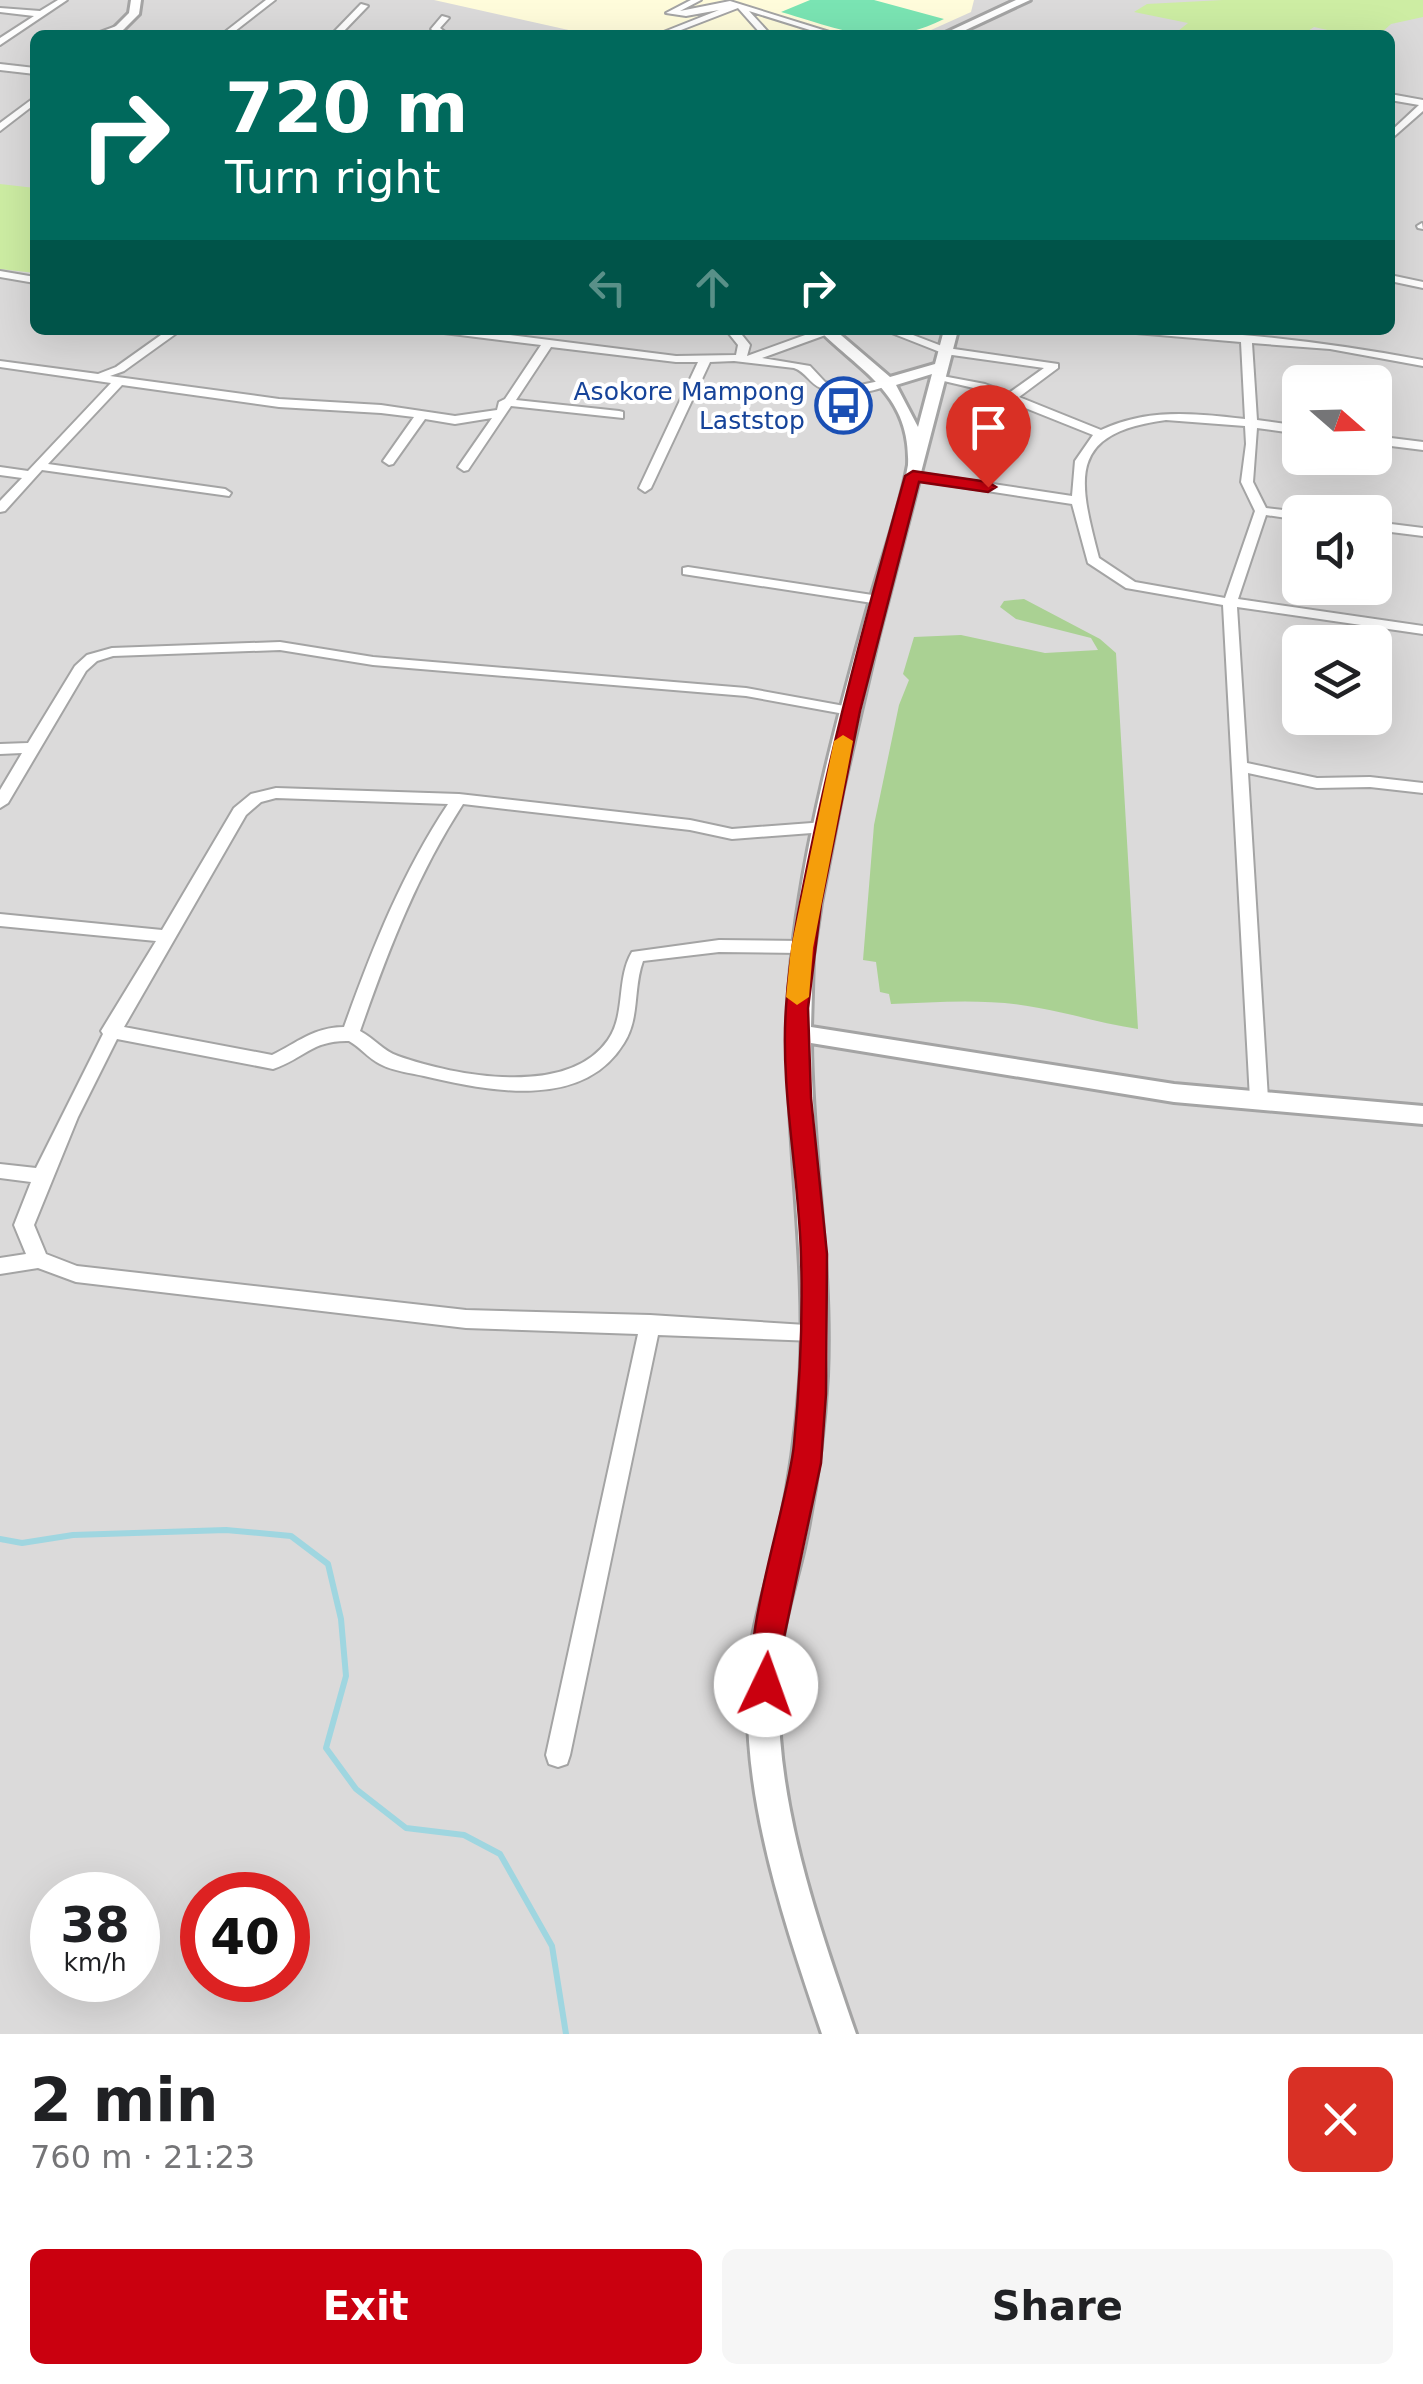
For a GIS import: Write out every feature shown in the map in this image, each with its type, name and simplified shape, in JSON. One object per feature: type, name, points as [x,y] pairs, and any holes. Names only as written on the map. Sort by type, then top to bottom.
[{"type":"street","points":[[0,42],[63,0]]},
{"type":"street","points":[[118,30],[134,14],[136,0]]},
{"type":"street","points":[[232,30],[271,0]]},
{"type":"street","points":[[697,0],[673,3],[670,13],[682,14],[719,2],[818,30]]},
{"type":"street","points":[[958,30],[998,5],[1024,0]]},
{"type":"street","points":[[673,30],[738,5]]},
{"type":"street","points":[[738,5],[762,30]]},
{"type":"street","points":[[340,30],[364,6]]},
{"type":"street","points":[[0,10],[42,14]]},
{"type":"street","points":[[437,30],[445,18]]},
{"type":"street","points":[[976,22],[980,30]]},
{"type":"street","points":[[104,30],[122,26]]},
{"type":"street","points":[[0,68],[30,71]]},
{"type":"street","points":[[1395,97],[1423,104]]},
{"type":"street","points":[[0,128],[30,104]]},
{"type":"street","points":[[1395,132],[1423,104]]},
{"type":"street","points":[[0,274],[30,279]]},
{"type":"street","points":[[1395,279],[1423,285]]},
{"type":"street","points":[[96,376],[120,369],[168,335]]},
{"type":"street","points":[[481,335],[706,360],[744,359],[802,366],[821,385],[846,391],[941,366],[1054,366],[1010,398]]},
{"type":"street","points":[[736,335],[744,345],[744,359]]},
{"type":"street","points":[[744,359],[814,335]]},
{"type":"street","points":[[832,335],[872,364],[889,382],[904,406],[915,467]]},
{"type":"street","points":[[897,335],[967,382],[1098,432]]},
{"type":"street","points":[[838,2034],[779,1834],[765,1721],[767,1647],[806,1463],[815,1332],[814,1254],[799,1098],[802,948],[850,711],[950,335]]},
{"type":"street","points":[[1204,335],[1330,346],[1423,362]]},
{"type":"street","points":[[1246,339],[1252,424],[1247,482],[1261,510],[1230,603],[1260,1099]]},
{"type":"street","points":[[464,467],[547,344]]},
{"type":"street","points":[[646,488],[706,360]]},
{"type":"street","points":[[0,364],[279,403],[455,420],[502,407],[619,415]]},
{"type":"street","points":[[0,508],[121,379]]},
{"type":"street","points":[[389,462],[421,416]]},
{"type":"street","points":[[1282,428],[1177,416],[1140,418],[1098,432],[1086,446],[1079,465],[1077,501],[1093,560],[1131,585],[1423,630]]},
{"type":"street","points":[[1392,442],[1423,446]]},
{"type":"street","points":[[915,467],[1077,501]]},
{"type":"street","points":[[0,471],[35,470],[225,493]]},
{"type":"street","points":[[1261,510],[1282,513]]},
{"type":"street","points":[[1392,528],[1423,532]]},
{"type":"street","points":[[688,571],[879,600]]},
{"type":"street","points":[[0,803],[58,701],[92,658],[112,652],[244,646],[303,648],[391,662],[698,687],[850,711]]},
{"type":"street","points":[[0,749],[31,748]]},
{"type":"street","points":[[1242,767],[1317,783],[1370,782],[1423,788]]},
{"type":"street","points":[[39,1260],[24,1225],[41,1176],[110,1031],[240,812],[256,798],[276,793],[458,799],[690,825],[732,834],[826,827]]},
{"type":"street","points":[[350,1034],[397,903],[458,799]]},
{"type":"street","points":[[0,920],[169,936]]},
{"type":"street","points":[[110,1031],[272,1062],[316,1035],[350,1034],[388,1060],[470,1080],[543,1084],[574,1074],[610,1051],[623,1031],[630,1000],[631,964],[638,956],[720,946],[802,948]]},
{"type":"street","points":[[798,1033],[1063,1078],[1423,1116]]},
{"type":"street","points":[[0,1172],[41,1176]]},
{"type":"street","points":[[0,1266],[39,1260],[76,1274],[466,1319],[815,1332]]},
{"type":"street","points":[[558,1755],[650,1324]]},
{"type":"shaded area","points":[[0,0],[1423,0],[1423,2034],[0,2034]]},
{"type":"shaded area","points":[[434,0],[974,0],[971,12],[931,30],[569,30]]},
{"type":"green space","points":[[810,0],[874,0],[944,19],[915,30],[843,30],[781,12]]},
{"type":"green space","points":[[1423,0],[1423,17],[1391,24],[1384,30],[1179,30],[1188,23],[1134,12],[1147,4]]},
{"type":"green space","points":[[0,184],[30,187],[30,272],[0,269]]},
{"type":"green space","points":[[1024,599],[1100,639],[1116,653],[1138,1029],[1002,1003],[891,1004],[889,994],[880,992],[876,962],[863,960],[874,825],[899,705],[909,680],[903,674],[914,637],[961,635],[1045,653],[1098,650],[1091,638],[1016,619],[1000,607],[1004,601]]},
{"type":"waterway","points":[[0,1539],[22,1543],[73,1535],[226,1530],[291,1536],[328,1564],[341,1619],[346,1676],[326,1748],[356,1789],[406,1828],[464,1835],[500,1854],[552,1946],[566,2034]]},
{"type":"slow traffic","points":[[797,997],[802,948],[843,741]]},
{"type":"place","name":"Asokore Mampong Laststop","points":[[844,405]]},
{"type":"route","points":[[766,1685],[767,1647],[806,1463],[812,1394],[814,1254],[799,1098],[797,1008],[810,904],[850,711],[913,476],[988,487]]}]
